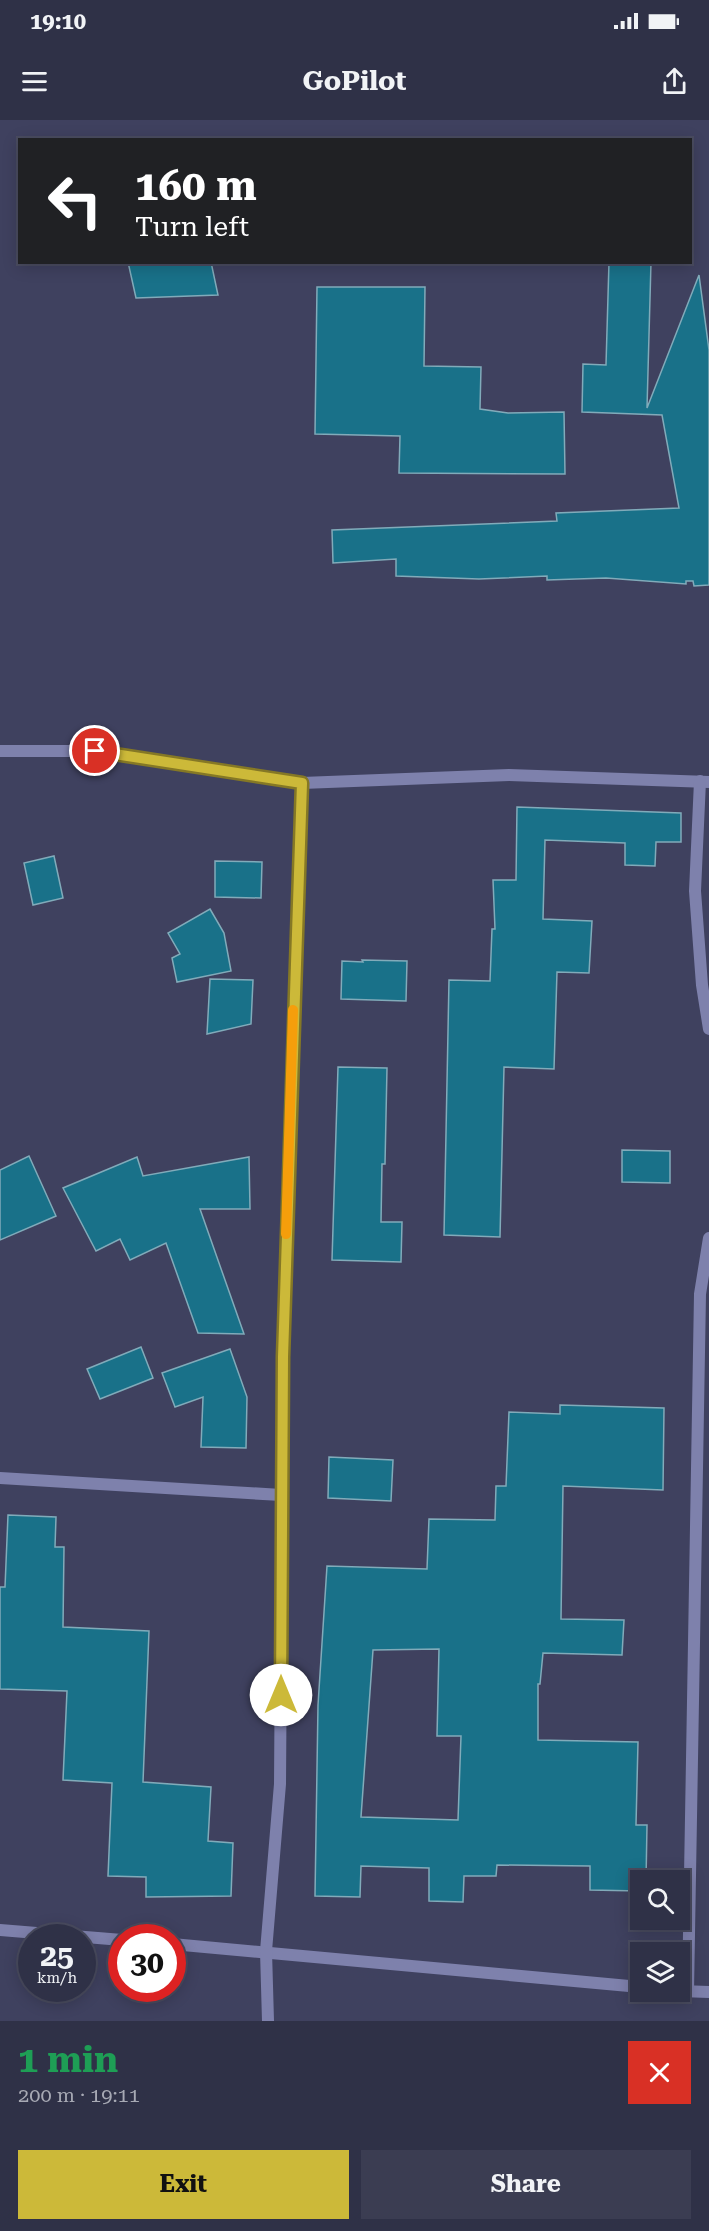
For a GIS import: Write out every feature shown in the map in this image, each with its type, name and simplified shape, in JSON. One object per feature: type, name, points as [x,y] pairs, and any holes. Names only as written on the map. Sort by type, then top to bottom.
[{"type":"street","points":[[0,751],[95,751],[302,783],[509,774],[704,782],[695,891],[702,985],[709,1029]]},
{"type":"street","points":[[268,2021],[266,1951],[280,1784],[281,1496],[292,1017],[302,783]]},
{"type":"street","points":[[685,1942],[700,1293],[709,1238]]},
{"type":"street","points":[[0,1478],[281,1496]]},
{"type":"street","points":[[0,1930],[108,1939]]},
{"type":"street","points":[[186,1945],[630,1986]]},
{"type":"street","points":[[690,1991],[709,1992]]},
{"type":"building","points":[[128,264],[211,264],[218,295],[136,298]]},
{"type":"building","points":[[609,264],[651,264],[647,408],[699,275],[709,350],[709,585],[694,586],[693,581],[686,581],[686,584],[606,578],[547,580],[547,576],[479,579],[396,576],[396,559],[333,563],[332,530],[557,521],[556,513],[679,508],[662,415],[582,412],[583,364],[606,365]]},
{"type":"building","points":[[317,287],[425,287],[424,366],[481,367],[480,409],[508,413],[564,412],[565,474],[399,473],[400,436],[315,434]]},
{"type":"building","points":[[517,807],[681,813],[681,842],[656,842],[655,866],[625,865],[625,843],[545,840],[543,919],[592,921],[589,973],[557,972],[554,1069],[504,1067],[500,1237],[444,1235],[449,980],[490,981],[492,929],[495,929],[493,880],[516,880]]},
{"type":"building","points":[[54,856],[63,898],[33,905],[24,863]]},
{"type":"building","points":[[215,861],[262,862],[261,898],[215,897]]},
{"type":"building","points":[[210,909],[224,933],[231,971],[177,982],[172,958],[180,954],[168,933]]},
{"type":"building","points":[[362,960],[407,961],[406,1001],[341,999],[342,961],[363,962]]},
{"type":"building","points":[[210,979],[253,980],[251,1024],[207,1034]]},
{"type":"building","points":[[338,1067],[387,1068],[381,1222],[402,1222],[401,1262],[332,1260]]},
{"type":"building","points":[[622,1150],[670,1151],[670,1183],[622,1182]]},
{"type":"building","points":[[29,1156],[56,1216],[0,1240],[0,1170]]},
{"type":"building","points":[[137,1157],[143,1176],[249,1157],[250,1209],[200,1209],[244,1334],[198,1333],[166,1243],[130,1260],[120,1239],[96,1251],[63,1188]]},
{"type":"building","points":[[141,1347],[153,1378],[100,1399],[87,1369]]},
{"type":"building","points":[[230,1349],[247,1397],[246,1448],[201,1447],[203,1397],[175,1407],[162,1373]]},
{"type":"building","points":[[560,1405],[664,1408],[663,1490],[563,1486],[561,1619],[624,1620],[622,1655],[543,1653],[540,1684],[538,1684],[538,1740],[638,1742],[636,1825],[647,1825],[646,1870],[630,1870],[630,1891],[590,1890],[590,1866],[497,1865],[496,1876],[464,1876],[463,1902],[429,1901],[429,1868],[361,1866],[360,1897],[315,1896],[318,1705],[327,1566],[427,1569],[429,1519],[495,1520],[496,1486],[506,1486],[509,1412],[560,1414]],"holes":[[[439,1649],[437,1736],[461,1736],[458,1820],[361,1817],[373,1650]]]},
{"type":"building","points":[[329,1457],[393,1460],[391,1501],[328,1498]]},
{"type":"building","points":[[8,1515],[56,1517],[55,1547],[64,1547],[63,1627],[149,1631],[143,1782],[211,1787],[208,1841],[233,1843],[231,1896],[146,1897],[146,1877],[108,1876],[112,1783],[63,1780],[67,1691],[0,1689],[0,1587],[5,1587]]},
{"type":"slow traffic","points":[[286,1234],[293,1010]]},
{"type":"route","points":[[95,751],[302,783],[283,1357],[281,1695]]}]
